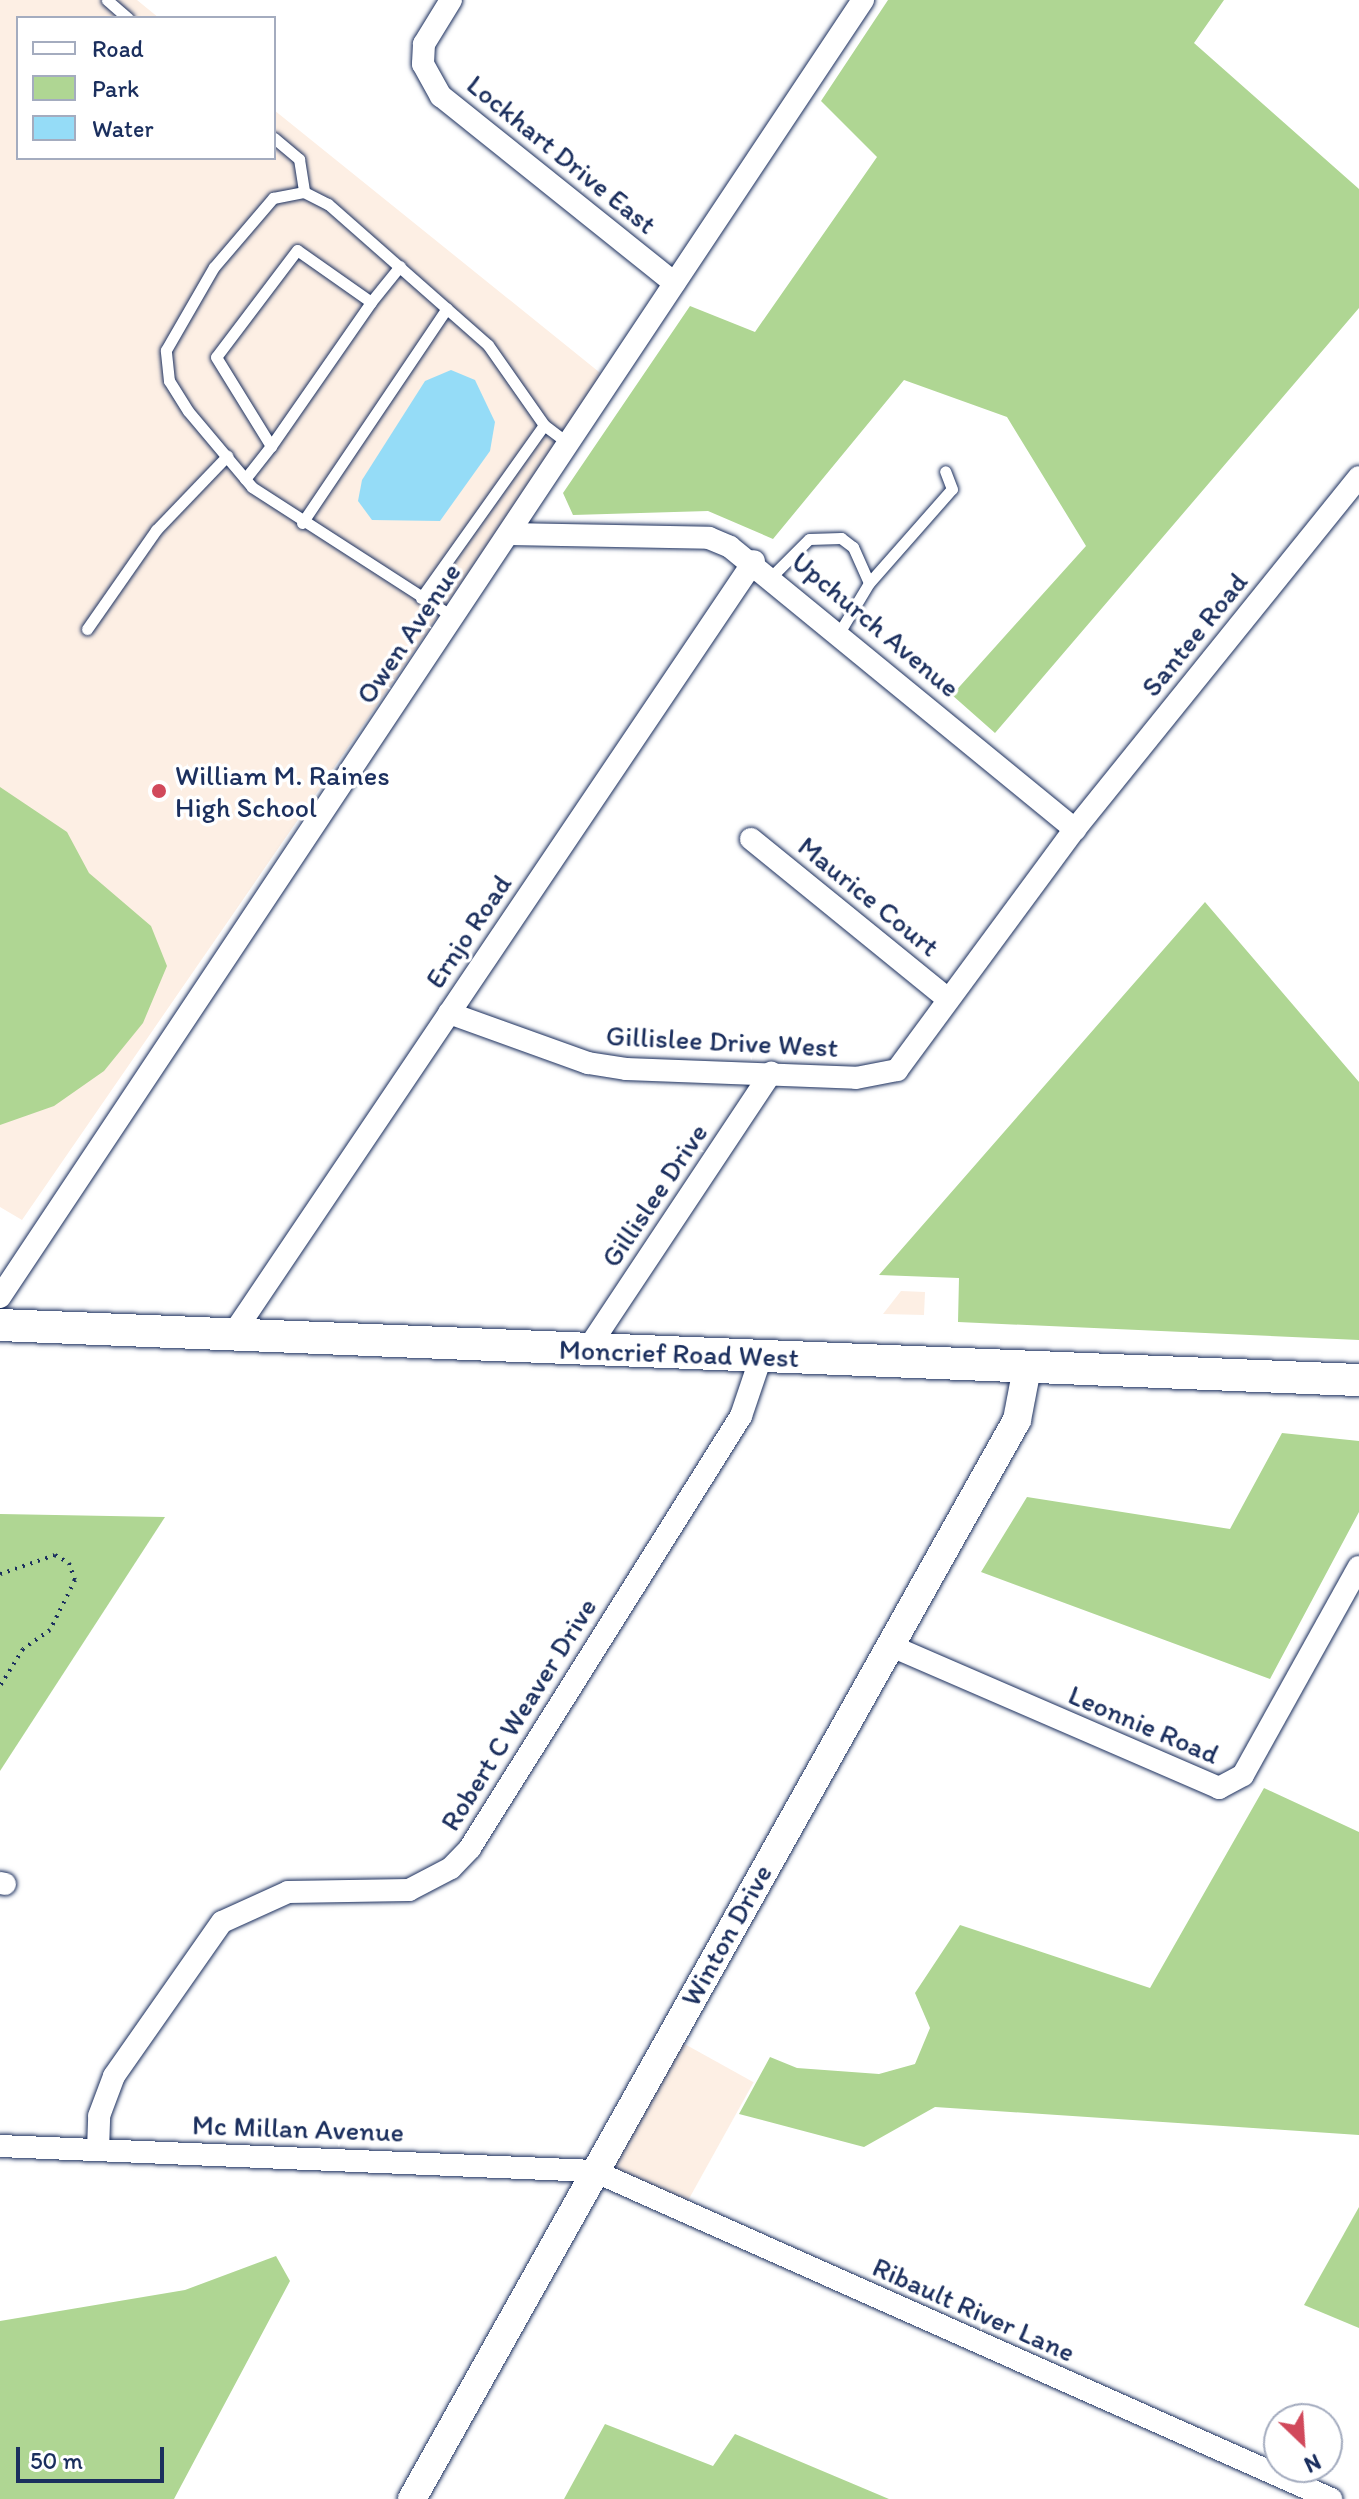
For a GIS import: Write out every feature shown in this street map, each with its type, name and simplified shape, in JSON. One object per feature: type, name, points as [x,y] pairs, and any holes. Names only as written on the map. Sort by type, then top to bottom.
[{"type":"main road","name":"Moncrief Road West","points":[[0,1325],[1359,1380]]},
{"type":"street","name":"Lockhart Drive East","points":[[451,0],[433,22],[423,64],[441,96],[674,283]]},
{"type":"street","name":"Owen Avenue","points":[[0,1297],[455,618],[863,0]]},
{"type":"street","name":"Santee Road","points":[[1075,829],[1359,477]]},
{"type":"street","name":"Upchurch Avenue","points":[[509,534],[709,538],[754,561],[1075,829]]},
{"type":"street","name":"Ernjo Road","points":[[233,1334],[754,561]]},
{"type":"street","points":[[948,999],[1075,829]]},
{"type":"street","name":"Maurice Court","points":[[751,839],[948,999]]},
{"type":"street","name":"Gillislee Drive West","points":[[449,1013],[588,1063],[856,1078],[897,1070],[948,999]]},
{"type":"street","name":"Gillislee Drive","points":[[587,1350],[771,1073]]},
{"type":"street","name":"Robert C Weaver Drive","points":[[98,2150],[101,2107],[114,2076],[222,1922],[288,1892],[409,1890],[451,1868],[470,1848],[741,1416],[761,1357]]},
{"type":"street","name":"Winton Drive","points":[[413,2499],[1017,1420],[1027,1368]]},
{"type":"street","name":"Leonnie Road","points":[[889,1645],[1219,1788],[1243,1775],[1356,1579]]},
{"type":"street","name":"Mc Millan Avenue","points":[[0,2146],[594,2171]]},
{"type":"street","name":"Ribault River Lane","points":[[594,2171],[1331,2499]]},
{"type":"lane","points":[[107,0],[126,16]]},
{"type":"lane","points":[[276,140],[299,159],[304,192]]},
{"type":"lane","points":[[455,618],[302,523],[245,479],[169,381],[166,350],[247,221],[273,198],[304,192],[328,204],[488,345],[544,425],[568,443]]},
{"type":"lane","points":[[271,446],[216,357],[255,300],[297,250],[371,302]]},
{"type":"lane","points":[[245,479],[400,266]]},
{"type":"lane","points":[[302,523],[447,308]]},
{"type":"lane","points":[[421,598],[544,425]]},
{"type":"lane","points":[[87,629],[156,530],[227,456]]},
{"type":"lane","points":[[839,633],[869,583],[952,489],[945,471]]},
{"type":"lane","points":[[772,576],[809,539],[824,535],[853,547],[869,583]]},
{"type":"path","points":[[0,1574],[55,1555],[69,1563],[75,1580],[50,1630],[23,1649],[0,1686]]},
{"type":"shaded area","name":"William M. Raines High School","points":[[0,0],[137,0],[157,16],[16,16],[16,160],[276,160],[276,112],[604,376],[22,1220],[0,1207]]},
{"type":"shaded area","points":[[901,1291],[925,1292],[924,1315],[883,1314]]},
{"type":"shaded area","points":[[681,2042],[754,2082],[683,2209],[611,2169]]},
{"type":"green space","points":[[888,0],[1224,0],[1194,43],[1359,189],[1359,308],[995,733],[952,695],[1086,546],[1007,417],[904,380],[773,539],[708,511],[573,515],[563,493],[690,306],[755,332],[877,157],[821,101]]},
{"type":"green space","points":[[0,787],[67,832],[89,873],[151,926],[167,966],[143,1023],[104,1071],[54,1106],[0,1125]]},
{"type":"green space","points":[[1205,902],[1359,1082],[1359,1340],[958,1322],[959,1278],[879,1275]]},
{"type":"green space","points":[[1282,1433],[1359,1441],[1359,1512],[1270,1679],[981,1572],[1027,1497],[1230,1529]]},
{"type":"green space","points":[[0,1514],[165,1517],[0,1771]]},
{"type":"green space","points":[[1264,1788],[1359,1832],[1359,2135],[935,2107],[864,2147],[739,2114],[770,2057],[797,2068],[879,2074],[915,2064],[930,2028],[915,1993],[960,1925],[1150,1988]]},
{"type":"green space","points":[[1359,2207],[1359,2328],[1304,2305]]},
{"type":"green space","points":[[276,2256],[290,2281],[174,2499],[0,2499],[0,2321],[185,2290]]},
{"type":"green space","points":[[605,2424],[713,2466],[735,2434],[889,2499],[564,2499]]},
{"type":"water","points":[[451,370],[475,380],[495,422],[490,451],[440,521],[372,520],[358,501],[362,480],[425,381]]},
{"type":"place","name":"William M. Raines High School","points":[[159,791]]}]
